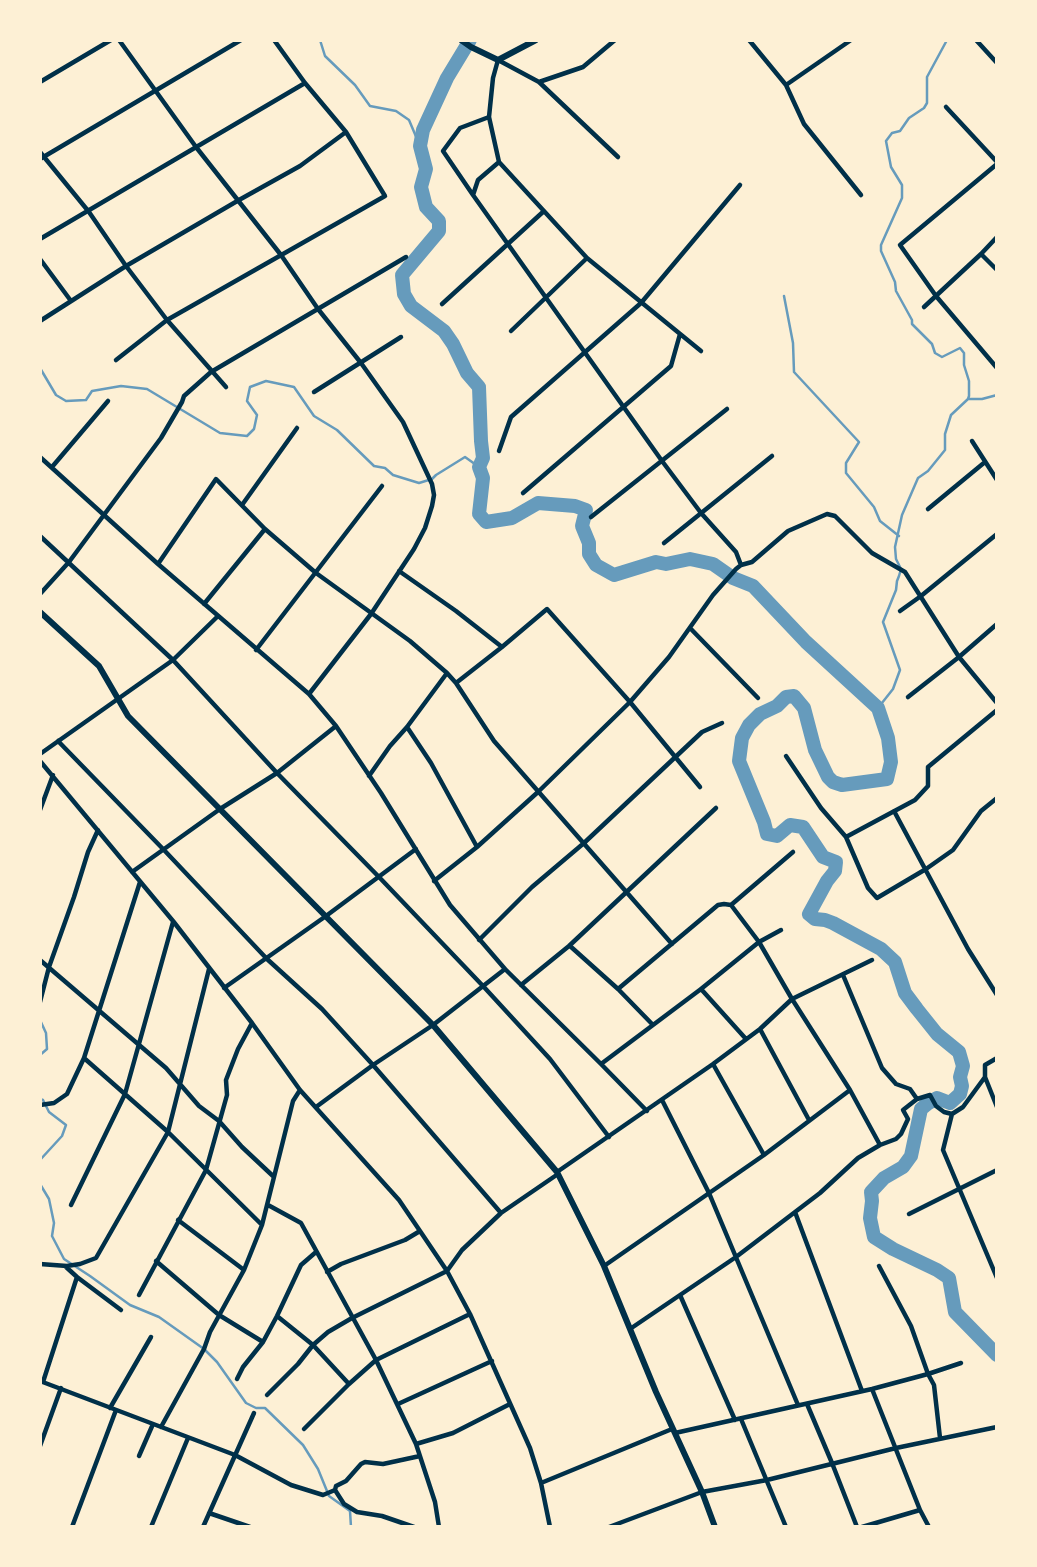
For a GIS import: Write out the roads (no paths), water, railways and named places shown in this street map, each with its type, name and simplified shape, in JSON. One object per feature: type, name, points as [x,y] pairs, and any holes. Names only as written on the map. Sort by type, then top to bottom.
[{"type":"street","points":[[40,82],[111,40]]},
{"type":"street","points":[[118,40],[403,422],[432,484],[434,495],[425,528],[414,549],[372,614],[309,694]]},
{"type":"street","points":[[226,387],[167,320],[89,212],[41,156],[241,40]]},
{"type":"street","points":[[116,360],[167,320],[385,196],[346,132],[274,40]]},
{"type":"street","points":[[536,40],[498,60],[493,78],[489,117],[499,162],[587,258],[701,351]]},
{"type":"street","points":[[539,82],[583,67],[615,40]]},
{"type":"street","points":[[749,40],[786,85],[804,124],[861,195]]},
{"type":"street","points":[[786,85],[851,40]]},
{"type":"street","points":[[976,40],[997,63]]},
{"type":"street","points":[[461,41],[539,82],[618,157]]},
{"type":"street","points":[[40,239],[305,83]]},
{"type":"street","points":[[946,107],[997,163],[900,245],[936,296],[997,368]]},
{"type":"street","points":[[489,117],[460,128],[443,151],[662,461],[701,513],[736,552],[739,567]]},
{"type":"street","points":[[40,321],[126,266],[300,166],[346,132]]},
{"type":"street","points":[[473,195],[478,180],[499,162]]},
{"type":"street","points":[[499,451],[511,417],[641,303],[740,185]]},
{"type":"street","points":[[442,304],[544,211]]},
{"type":"street","points":[[924,307],[997,237]]},
{"type":"street","points":[[981,254],[997,271]]},
{"type":"street","points":[[40,594],[69,562],[161,438],[184,396],[211,372],[406,257]]},
{"type":"street","points":[[511,331],[587,258]]},
{"type":"street","points":[[40,259],[71,301]]},
{"type":"street","points":[[523,493],[671,366],[680,334]]},
{"type":"street","points":[[314,392],[401,337]]},
{"type":"street","points":[[52,467],[108,401]]},
{"type":"street","points":[[591,517],[727,409]]},
{"type":"street","points":[[242,505],[297,428]]},
{"type":"street","points":[[972,441],[997,480]]},
{"type":"street","points":[[664,543],[772,456]]},
{"type":"street","points":[[40,457],[158,565],[309,694],[336,726],[450,905],[505,969],[647,1111]]},
{"type":"street","points":[[928,509],[985,462]]},
{"type":"street","points":[[158,565],[216,479],[264,529],[316,573],[410,641],[447,673],[494,741],[672,944]]},
{"type":"street","points":[[256,650],[382,486]]},
{"type":"street","points":[[434,881],[477,847],[538,792],[630,702],[669,657],[724,581],[739,567],[752,562],[788,531],[827,514],[835,516],[872,553],[905,572],[959,657],[997,703]]},
{"type":"street","points":[[204,604],[264,529]]},
{"type":"street","points":[[900,611],[997,534]]},
{"type":"street","points":[[40,536],[173,660],[276,773],[483,986],[550,1059],[609,1137]]},
{"type":"street","points":[[399,572],[502,647]]},
{"type":"street","points":[[456,683],[547,610],[630,702],[700,787]]},
{"type":"street","points":[[40,612],[99,666],[128,716],[433,1025],[558,1173],[604,1266],[715,1527]]},
{"type":"street","points":[[40,754],[173,660],[218,616]]},
{"type":"street","points":[[908,697],[997,624]]},
{"type":"street","points":[[690,628],[758,698]]},
{"type":"street","points":[[369,776],[447,673]]},
{"type":"street","points":[[846,837],[915,800],[928,786],[928,767],[997,710]]},
{"type":"street","points":[[479,940],[532,887],[584,844],[702,732],[722,723]]},
{"type":"street","points":[[132,872],[276,773],[336,726]]},
{"type":"street","points":[[407,727],[431,762],[477,847]]},
{"type":"street","points":[[58,741],[267,959],[322,1009],[501,1213]]},
{"type":"street","points":[[786,756],[821,808],[846,837],[869,888],[877,898],[953,850],[981,811],[997,798]]},
{"type":"street","points":[[40,761],[173,921],[300,1090],[399,1200],[447,1271],[470,1314],[530,1448],[550,1527]]},
{"type":"street","points":[[40,810],[53,775]]},
{"type":"street","points":[[521,985],[569,946],[716,808]]},
{"type":"street","points":[[894,811],[968,949],[997,995]]},
{"type":"street","points":[[40,1002],[49,967],[98,830]]},
{"type":"street","points":[[224,988],[416,849]]},
{"type":"street","points":[[731,905],[793,852]]},
{"type":"street","points":[[40,1105],[54,1103],[67,1094],[84,1058],[140,881]]},
{"type":"street","points":[[618,989],[718,905],[731,905],[759,942],[880,1144]]},
{"type":"street","points":[[71,1205],[125,1094],[173,921]]},
{"type":"street","points":[[601,1064],[759,942],[781,930]]},
{"type":"street","points":[[569,946],[618,989],[653,1025]]},
{"type":"street","points":[[40,960],[166,1068],[199,1106],[219,1121],[274,1177]]},
{"type":"street","points":[[267,1395],[328,1332],[447,1271],[462,1250],[501,1213],[713,1064],[760,1029],[792,999],[873,960]]},
{"type":"street","points":[[40,1264],[66,1266],[96,1258],[168,1132],[209,968]]},
{"type":"street","points":[[316,1107],[433,1025],[505,969]]},
{"type":"street","points":[[843,975],[882,1068],[896,1084],[910,1089],[917,1099]]},
{"type":"street","points":[[701,989],[746,1039]]},
{"type":"street","points":[[139,1295],[206,1170],[227,1095],[226,1080],[237,1049],[252,1023]]},
{"type":"street","points":[[760,1029],[809,1120]]},
{"type":"street","points":[[84,1058],[168,1132],[262,1225]]},
{"type":"street","points":[[997,1058],[985,1065],[985,1077],[997,1107]]},
{"type":"street","points":[[713,1064],[764,1155]]},
{"type":"street","points":[[985,1077],[963,1107],[952,1114],[943,1150],[997,1278]]},
{"type":"street","points":[[161,1427],[244,1270],[262,1225],[293,1101],[300,1090]]},
{"type":"street","points":[[604,1266],[764,1155],[850,1090]]},
{"type":"street","points":[[629,1329],[795,1212],[858,1158],[880,1144],[897,1139],[908,1119],[903,1110],[917,1099],[930,1095],[936,1106],[952,1114]]},
{"type":"street","points":[[662,1100],[709,1193],[798,1405]]},
{"type":"street","points":[[909,1214],[997,1170]]},
{"type":"street","points":[[268,1205],[301,1223],[376,1360],[416,1444],[435,1502],[439,1527]]},
{"type":"street","points":[[795,1212],[862,1391]]},
{"type":"street","points":[[178,1220],[244,1270]]},
{"type":"street","points":[[327,1272],[405,1240],[420,1231]]},
{"type":"street","points":[[237,1379],[263,1342],[301,1265],[316,1252]]},
{"type":"street","points":[[156,1261],[219,1315],[263,1342]]},
{"type":"street","points":[[66,1266],[121,1310]]},
{"type":"street","points":[[879,1266],[911,1326],[934,1385],[940,1438]]},
{"type":"street","points":[[78,1277],[41,1381],[235,1455],[291,1485],[323,1495],[333,1492],[336,1486],[365,1462],[383,1464],[420,1455]]},
{"type":"street","points":[[680,1295],[767,1480],[786,1527]]},
{"type":"street","points":[[304,1429],[376,1360],[470,1314]]},
{"type":"street","points":[[277,1316],[313,1345],[349,1384]]},
{"type":"street","points":[[110,1408],[151,1337]]},
{"type":"street","points":[[398,1404],[492,1361]]},
{"type":"street","points":[[541,1483],[673,1431],[738,1420],[872,1389],[961,1363]]},
{"type":"street","points":[[40,1446],[61,1388]]},
{"type":"street","points":[[872,1389],[929,1527]]},
{"type":"street","points":[[416,1444],[453,1433],[510,1404]]},
{"type":"street","points":[[807,1404],[859,1527],[920,1510]]},
{"type":"street","points":[[72,1527],[116,1410]]},
{"type":"street","points":[[203,1527],[254,1413]]},
{"type":"street","points":[[138,1456],[153,1424]]},
{"type":"street","points":[[609,1527],[702,1492],[767,1480],[896,1448],[997,1427]]},
{"type":"street","points":[[151,1527],[188,1438]]},
{"type":"street","points":[[333,1492],[344,1504],[357,1512],[382,1516],[414,1527]]},
{"type":"street","points":[[209,1513],[250,1527]]},
{"type":"waterway","points":[[320,40],[325,56],[355,85],[370,106],[396,111],[409,120],[420,146]]},
{"type":"waterway","points":[[470,40],[447,78],[423,130],[420,146],[426,169],[421,187],[426,207],[439,221],[439,231],[402,275],[404,294],[411,306],[444,331],[467,373],[479,387],[483,458],[479,467],[483,478],[479,514],[486,522],[512,518],[538,503],[575,506],[586,510],[582,526],[589,543],[589,554],[596,565],[614,575],[656,562],[666,564],[690,559],[713,564],[733,578],[753,586],[806,642],[878,708],[888,738],[891,762],[887,779],[842,785],[833,782],[815,750],[804,708],[794,696],[786,697],[777,706],[760,714],[749,725],[742,738],[739,761],[767,834],[777,836],[790,825],[803,827],[823,857],[836,862],[835,871],[809,914],[815,919],[833,923],[881,949],[895,962],[905,993],[917,1009],[937,1034],[959,1052],[963,1066],[960,1094],[950,1103],[937,1098],[921,1109],[911,1156],[903,1167],[884,1178],[871,1192],[870,1218],[874,1237],[949,1278],[955,1312],[997,1355]]},
{"type":"waterway","points":[[878,708],[893,689],[900,670],[883,622],[901,569],[896,559],[895,547],[902,515],[918,478],[928,471],[945,450],[945,434],[951,415],[969,396],[964,353],[960,348],[942,357],[935,353],[932,344],[912,324],[881,251],[881,245],[902,198],[902,185],[891,167],[886,141],[892,133],[900,131],[909,118],[924,108],[927,103],[927,77],[947,40]]},
{"type":"waterway","points":[[784,296],[793,343],[794,372],[859,442],[846,463],[846,473],[874,507],[880,521],[899,536]]},
{"type":"waterway","points":[[40,368],[56,395],[66,401],[86,400],[92,391],[121,386],[147,389],[220,433],[247,436],[254,429],[257,415],[247,401],[250,387],[266,381],[294,387],[314,416],[337,430],[374,466],[385,468],[393,475],[419,483],[432,479],[465,457],[479,467]]},
{"type":"waterway","points":[[968,399],[997,395]]},
{"type":"waterway","points":[[40,1020],[46,1033],[47,1049],[40,1055]]},
{"type":"waterway","points":[[40,1099],[49,1112],[66,1125],[62,1136],[40,1160]]},
{"type":"waterway","points":[[40,1184],[49,1199],[54,1223],[52,1236],[64,1259],[130,1305],[159,1317],[204,1349],[217,1362],[246,1403],[256,1408],[265,1408],[303,1445],[318,1469],[329,1496],[350,1511],[351,1527]]}]
